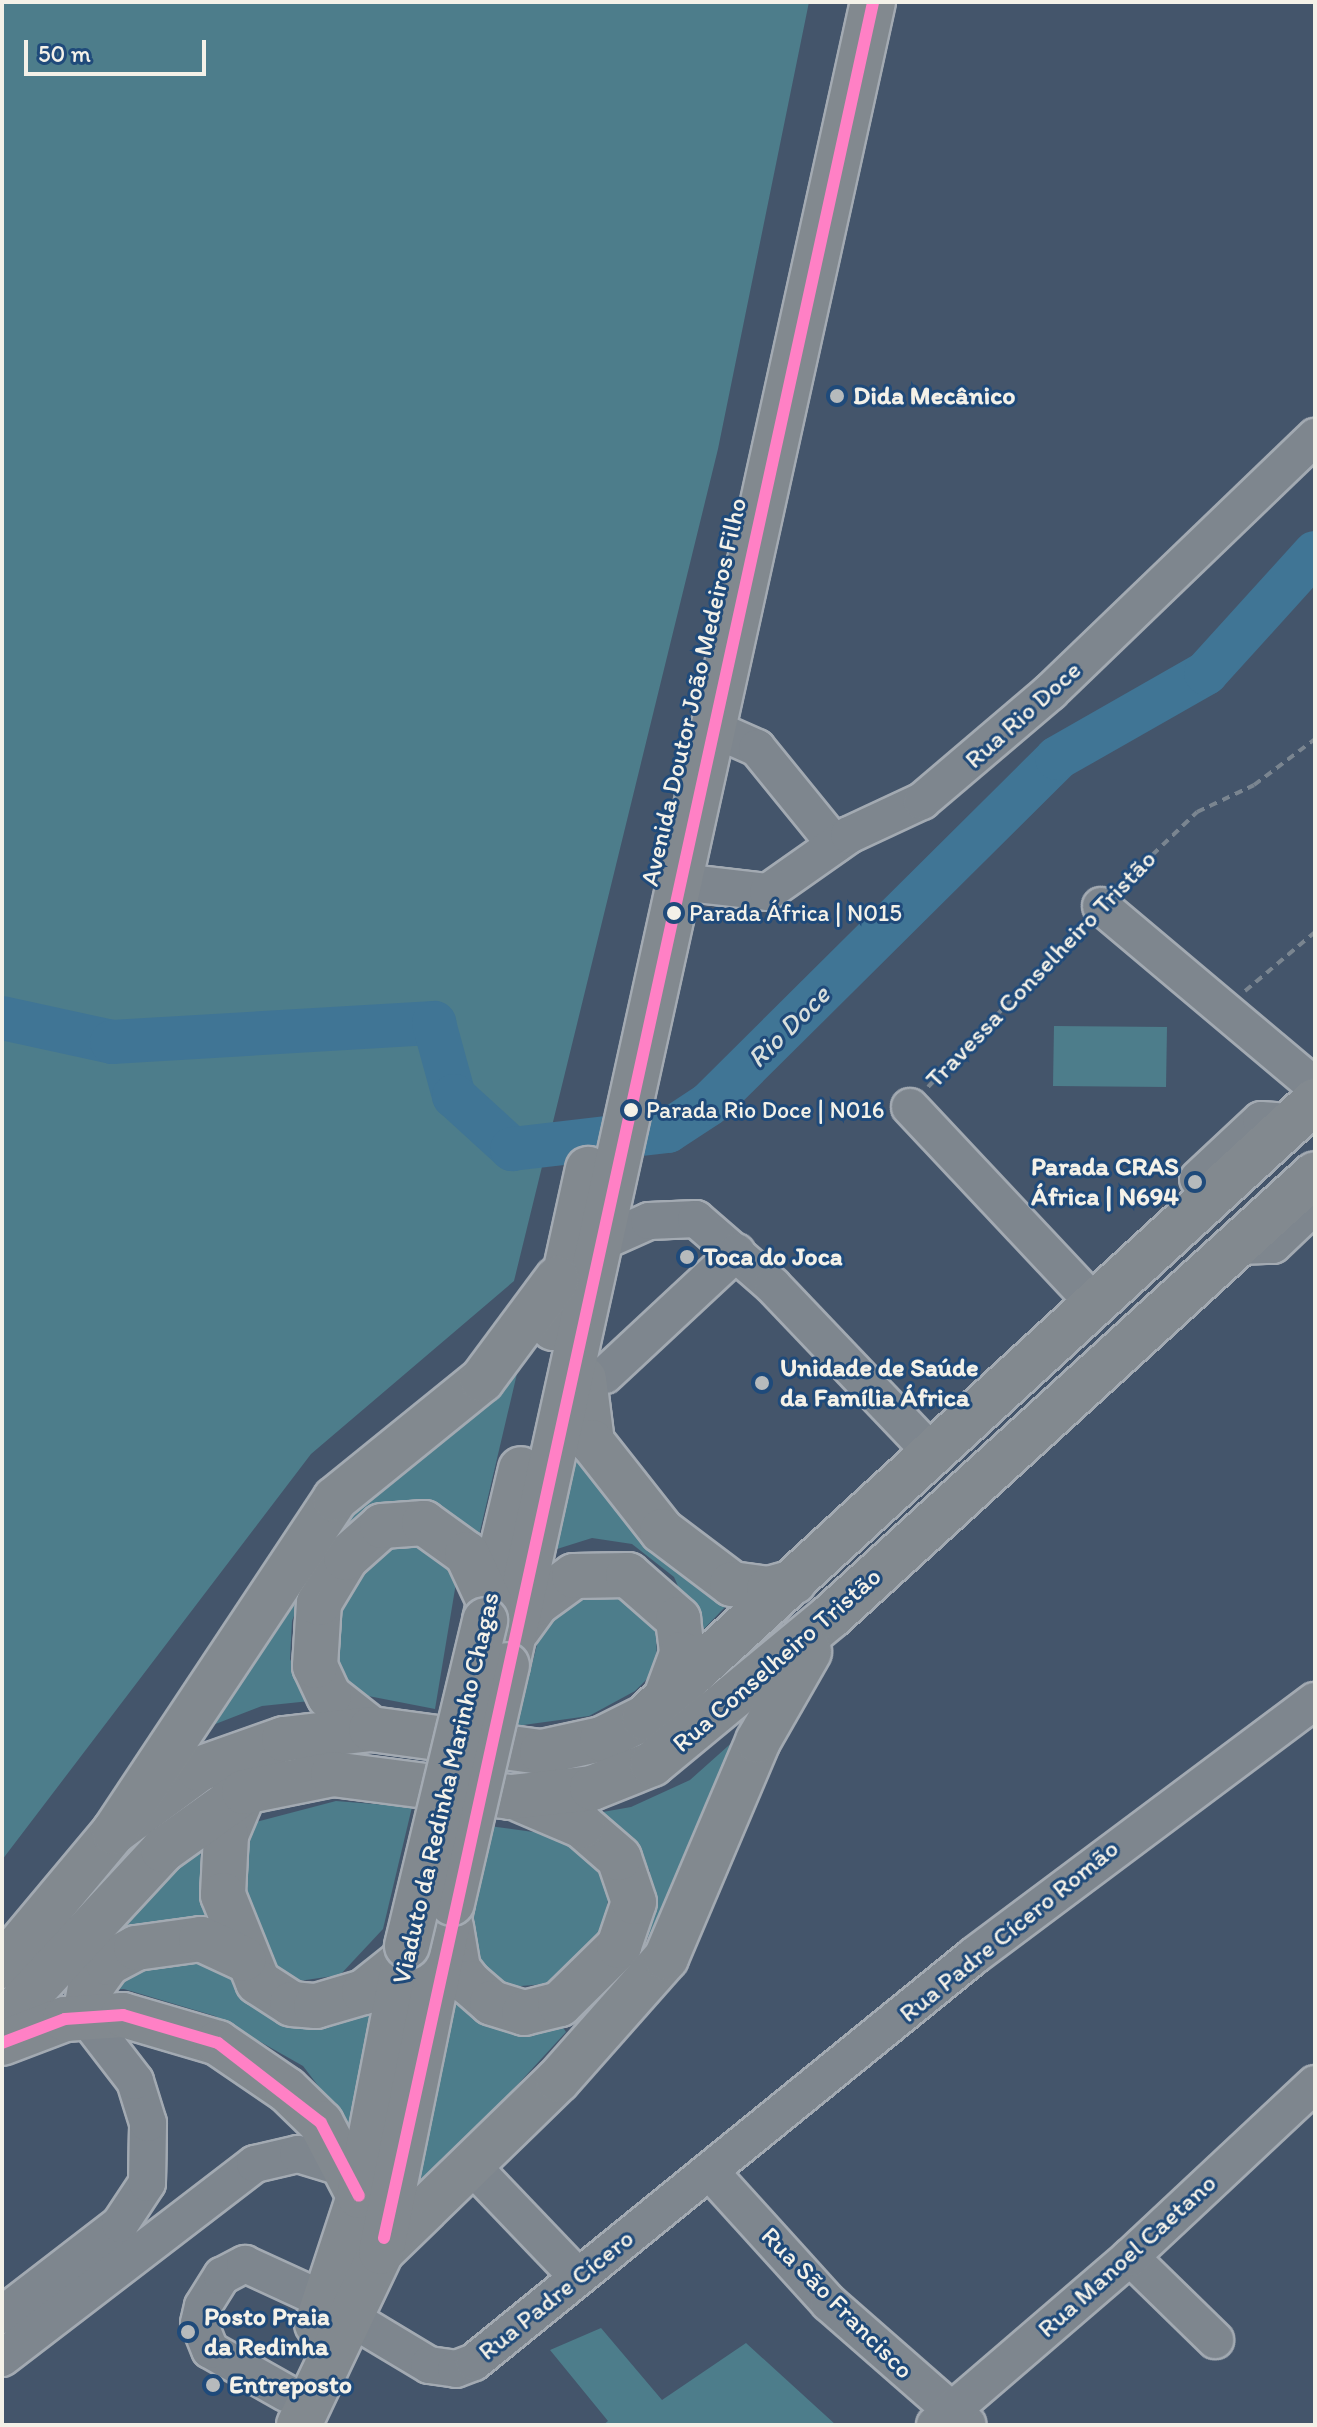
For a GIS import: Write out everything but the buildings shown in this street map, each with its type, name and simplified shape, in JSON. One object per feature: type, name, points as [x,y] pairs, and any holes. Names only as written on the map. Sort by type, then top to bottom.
[{"type":"main road","name":"Avenida Doutor João Medeiros Filho","points":[[563,1423],[590,1246],[843,2]]},
{"type":"main road","name":"Avenida Doutor João Medeiros Filho","points":[[637,1012],[680,882],[873,2]]},
{"type":"main road","name":"Rua Conselheiro Tristão","points":[[114,1832],[199,1769],[244,1749],[371,1729],[542,1752],[602,1739],[661,1707],[1093,1302],[1193,1218],[1308,1103]]},
{"type":"main road","name":"Rua Conselheiro Tristão","points":[[2,2024],[163,1850],[244,1792],[333,1774],[511,1797],[592,1788],[652,1764],[831,1616],[1315,1174]]},
{"type":"main road","name":"Avenida Doutor João Medeiros Filho","points":[[542,1381],[590,1246]]},
{"type":"main road","points":[[590,1246],[583,1403],[601,1459],[662,1531],[732,1584],[769,1589],[794,1582]]},
{"type":"main road","points":[[2,1966],[114,1832],[335,1499],[482,1380],[590,1246]]},
{"type":"main road","name":"Viaduto da Redinha Marinho Chagas","points":[[382,2245],[451,1907],[542,1381]]},
{"type":"main road","name":"Viaduto da Redinha Marinho Chagas","points":[[355,2183],[406,1953],[499,1630],[563,1423]]},
{"type":"main road","points":[[371,1729],[329,1696],[315,1666],[319,1603],[346,1558],[382,1526],[424,1523],[467,1554],[499,1630],[574,1576],[628,1575],[678,1619],[682,1654],[661,1707]]},
{"type":"main road","points":[[286,2414],[338,2309],[382,2245],[471,2165],[666,1958],[758,1741],[831,1616]]},
{"type":"main road","points":[[244,1792],[221,1871],[244,1959],[270,1993],[316,2006],[364,1992],[406,1953]]},
{"type":"main road","points":[[451,1907],[458,1969],[492,2003],[515,2011],[560,2004],[619,1946],[634,1902],[619,1858],[582,1826],[511,1797]]},
{"type":"main road","points":[[85,2016],[90,1988],[108,1963],[136,1948],[201,1939],[244,1959]]},
{"type":"main road","points":[[2,2043],[85,2016],[151,2019],[218,2043],[287,2090],[355,2183],[338,2309]]},
{"type":"street","name":"Rua Rio Doce","points":[[680,882],[768,892],[835,844],[922,801],[978,757],[1315,437]]},
{"type":"street","points":[[714,729],[757,748],[835,844]]},
{"type":"street","points":[[1101,906],[1221,1009],[1308,1103]]},
{"type":"street","name":"Travessa Conselheiro Tristão","points":[[910,1107],[1093,1302]]},
{"type":"street","points":[[1237,1246],[1273,1245],[1315,1205]]},
{"type":"street","points":[[590,1246],[675,1217],[696,1219],[737,1252],[931,1452]]},
{"type":"street","points":[[605,1375],[737,1252]]},
{"type":"street","name":"Rua Padre Cícero Romão","points":[[712,2174],[975,1955],[1315,1701]]},
{"type":"street","points":[[2,2315],[120,2224],[147,2183],[148,2123],[135,2081],[85,2016]]},
{"type":"street","name":"Rua Manoel Caetano","points":[[951,2420],[1315,2084]]},
{"type":"street","points":[[2,2358],[255,2164],[298,2154],[355,2183]]},
{"type":"street","points":[[471,2165],[577,2276]]},
{"type":"street","name":"Rua Padre Cícero","points":[[286,2414],[210,2350],[199,2323],[203,2306],[222,2276],[245,2264],[338,2309],[429,2365],[456,2369],[712,2174]]},
{"type":"street","name":"Rua São Francisco","points":[[712,2174],[829,2303],[951,2420]]},
{"type":"street","points":[[1130,2257],[1215,2340]]},
{"type":"path","name":"Travessa Conselheiro Tristão","points":[[910,1107],[1101,906],[1197,812],[1254,785],[1315,739]]},
{"type":"path","points":[[1221,1009],[1315,932]]},
{"type":"shaded area","points":[[2,2],[809,2],[718,449],[514,1281],[311,1454],[2,1860]]},
{"type":"shaded area","points":[[1054,1026],[1167,1027],[1166,1087],[1053,1086]]},
{"type":"shaded area","points":[[519,1365],[477,1544],[425,1505],[388,1501],[354,1519],[306,1585],[292,1621],[290,1659],[310,1701],[262,1706],[200,1730],[335,1525]]},
{"type":"shaded area","points":[[575,1453],[649,1546],[727,1605],[699,1634],[674,1577],[632,1544],[592,1538],[557,1549]]},
{"type":"shaded area","points":[[410,1539],[451,1566],[456,1583],[435,1709],[358,1694],[335,1668],[332,1620],[377,1547]]},
{"type":"shaded area","points":[[604,1585],[656,1626],[657,1669],[635,1691],[589,1716],[516,1726],[544,1618]]},
{"type":"shaded area","points":[[746,1730],[654,1948],[648,1941],[650,1871],[624,1830],[597,1813],[631,1807],[690,1780]]},
{"type":"shaded area","points":[[336,1801],[412,1807],[383,1929],[340,1975],[299,1981],[278,1974],[252,1935],[238,1858],[252,1823]]},
{"type":"shaded area","points":[[489,1826],[548,1834],[576,1848],[600,1868],[610,1888],[603,1930],[546,1984],[507,1987],[478,1967],[468,1932]]},
{"type":"shaded area","points":[[200,1840],[202,1902],[226,1969],[374,1998],[352,2130],[303,2066],[215,2016],[124,1989],[51,1991]]},
{"type":"shaded area","points":[[455,1990],[558,2020],[566,2032],[416,2195]]},
{"type":"shaded area","points":[[601,2328],[662,2400],[746,2343],[836,2425],[603,2425],[608,2421],[550,2350]]},
{"type":"waterway","name":"Rio Doce","points":[[2,1018],[112,1042],[434,1023],[454,1096],[512,1149],[668,1131],[709,1104],[1057,758],[1206,673],[1315,553]]},
{"type":"transit line","points":[[384,2238],[873,2]]},
{"type":"transit line","points":[[2,2043],[65,2019],[123,2015],[218,2043],[321,2123],[359,2196]]},
{"type":"place","name":"Dida Mecânico","points":[[837,396]]},
{"type":"place","name":"Parada África | N015","points":[[674,913]]},
{"type":"place","name":"Parada Rio Doce | N016","points":[[631,1110]]},
{"type":"place","name":"Parada CRAS África | N694","points":[[1195,1182]]},
{"type":"place","name":"Toca do Joca","points":[[687,1257]]},
{"type":"place","name":"Unidade de Saúde da Família África","points":[[762,1383]]},
{"type":"place","name":"Posto Praia da Redinha","points":[[188,2332]]},
{"type":"place","name":"Entreposto","points":[[213,2385]]}]
